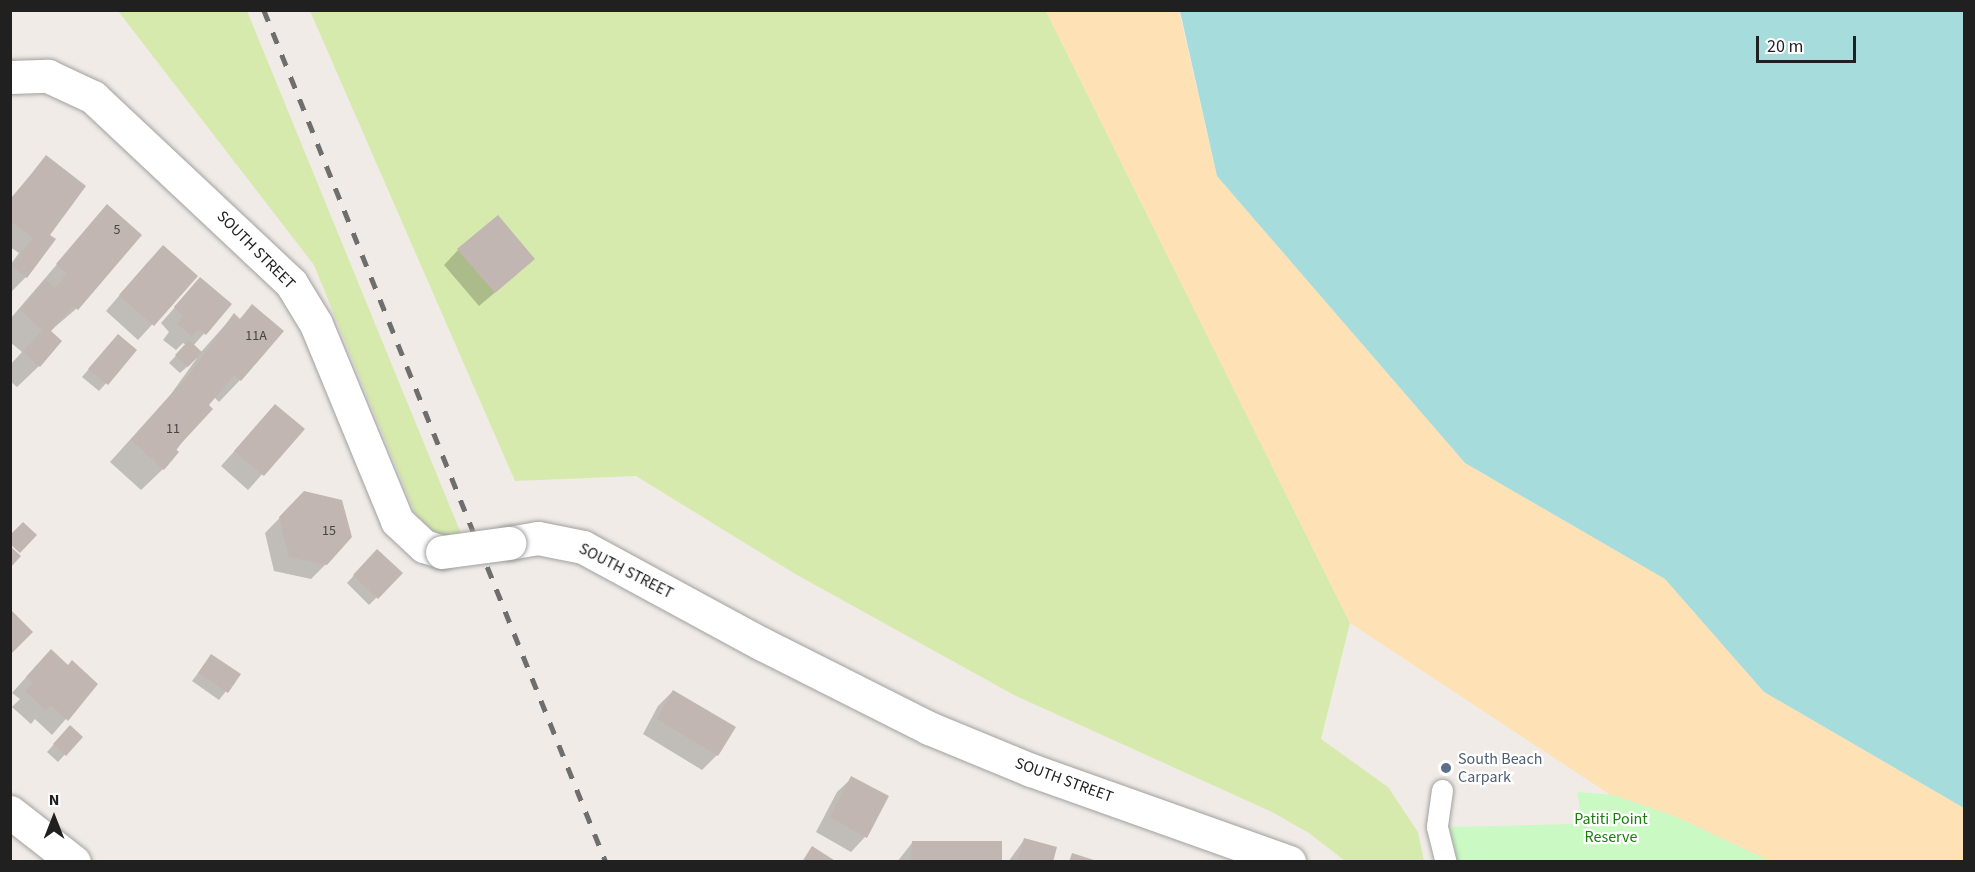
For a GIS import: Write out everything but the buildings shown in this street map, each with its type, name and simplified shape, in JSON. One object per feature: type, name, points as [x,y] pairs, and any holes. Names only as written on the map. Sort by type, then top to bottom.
[{"type":"street","name":"SOUTH STREET","points":[[10,77],[48,76],[93,97],[291,283],[316,324],[397,521],[424,546],[442,552],[538,538],[583,547],[762,644],[929,728],[1031,770],[1289,861]]},
{"type":"street","points":[[10,812],[70,860]]},
{"type":"lane","points":[[1442,790],[1437,827],[1446,861]]},
{"type":"green space","points":[[118,11],[247,11],[462,536],[440,539],[415,513],[314,265]]},
{"type":"green space","points":[[310,11],[1046,11],[1350,623],[1321,739],[1388,787],[1418,832],[1424,861],[1345,861],[1309,833],[1272,812],[1014,695],[797,575],[636,476],[515,481]]},
{"type":"green space","name":"Patiti Point Reserve","points":[[1577,792],[1613,795],[1674,816],[1770,861],[1455,861],[1448,837],[1451,827],[1573,824],[1581,814]]},
{"type":"sand","points":[[1046,11],[1179,11],[1217,176],[1465,463],[1665,579],[1764,692],[1964,808],[1964,861],[1770,861],[1674,816],[1609,794],[1350,623]]},
{"type":"water","points":[[1180,11],[1964,11],[1964,808],[1764,692],[1665,579],[1465,463],[1217,176]]},
{"type":"railway","points":[[264,10],[606,862]]},
{"type":"place","name":"South Beach Carpark","points":[[1446,768]]}]
